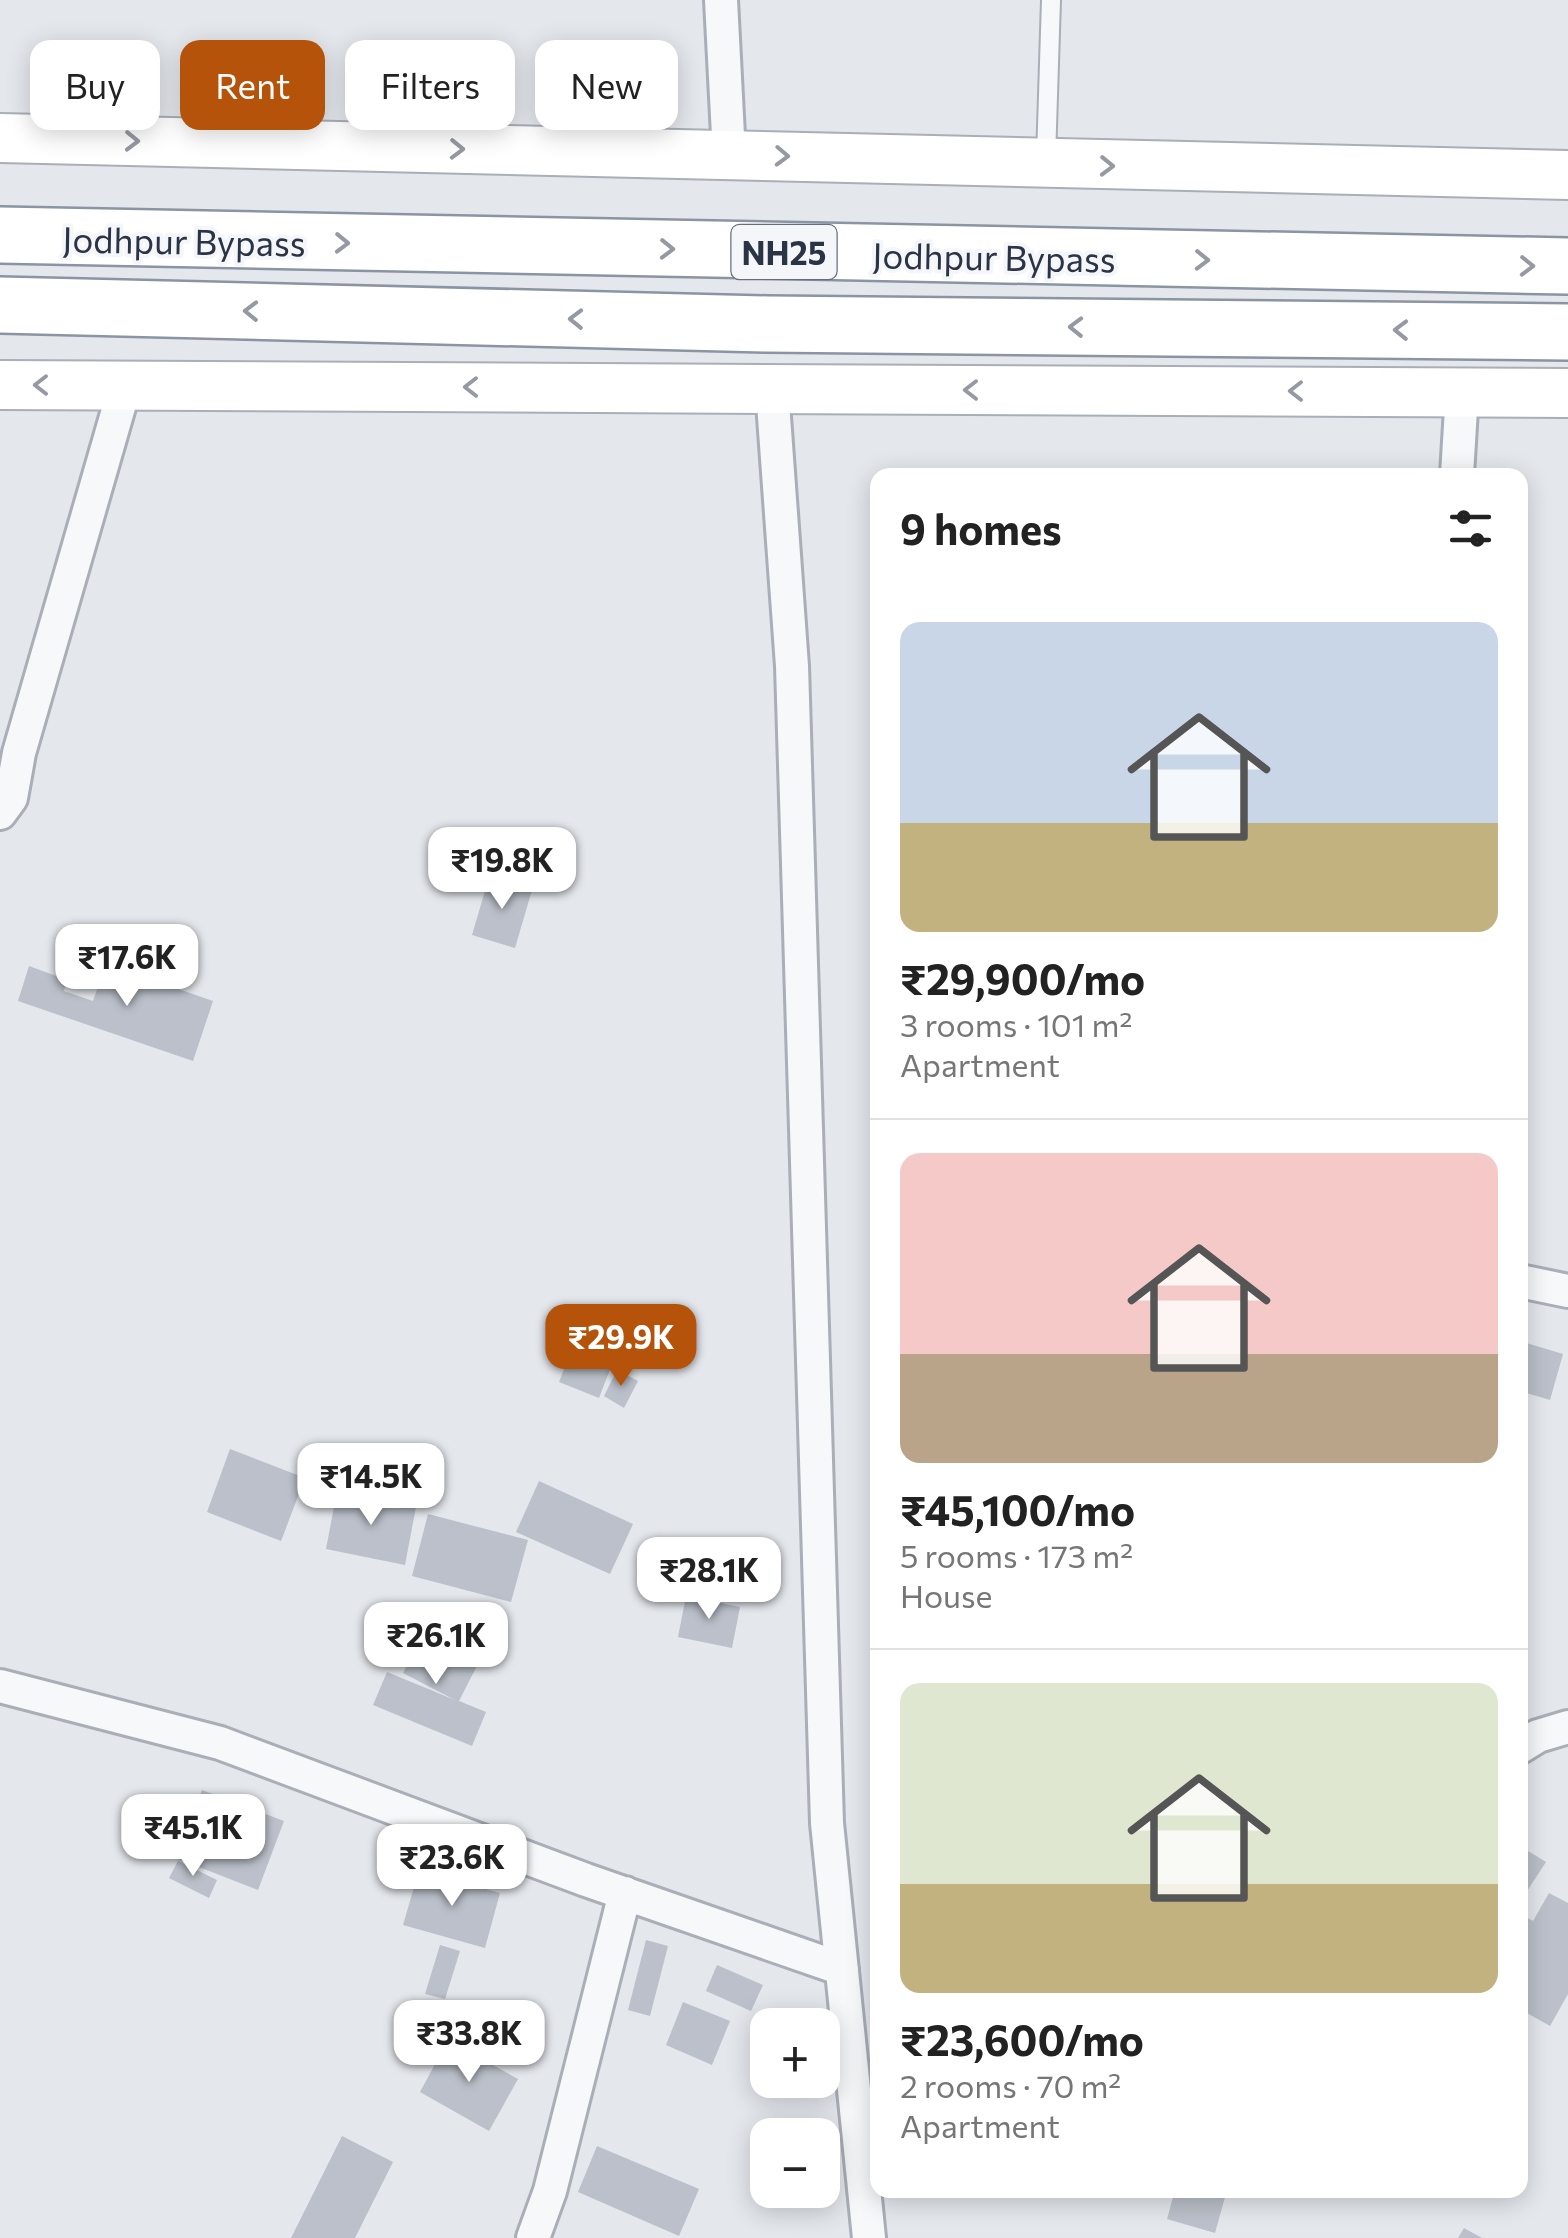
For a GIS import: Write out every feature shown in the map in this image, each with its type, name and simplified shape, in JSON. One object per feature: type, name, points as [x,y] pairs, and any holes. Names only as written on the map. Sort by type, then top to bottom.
[{"type":"highway","name":"Jodhpur Bypass","points":[[0,235],[1568,266]]},
{"type":"highway","name":"Jodhpur Bypass","points":[[0,306],[768,324],[1568,332]]},
{"type":"street","points":[[722,0],[729,155]]},
{"type":"street","points":[[0,138],[1568,175]]},
{"type":"street","points":[[0,385],[1568,393]]},
{"type":"street","points":[[0,813],[11,798],[19,753],[125,386]]},
{"type":"street","points":[[772,388],[792,666],[828,1823],[842,1969],[863,2021],[869,2238]]},
{"type":"street","points":[[1457,468],[1462,392]]},
{"type":"street","points":[[1528,1283],[1568,1291]]},
{"type":"street","points":[[0,1686],[220,1743],[625,1894],[842,1969]]},
{"type":"street","points":[[1528,1742],[1568,1728]]},
{"type":"street","points":[[533,2238],[550,2191],[625,1894]]},
{"type":"lane","points":[[1046,164],[1051,0]]},
{"type":"building","points":[[489,877],[532,890],[515,948],[472,935]]},
{"type":"building","points":[[106,964],[213,1001],[193,1061],[18,1001],[29,966],[67,980],[64,991],[93,1001]]},
{"type":"building","points":[[586,1312],[626,1328],[599,1398],[559,1382]]},
{"type":"building","points":[[1528,1343],[1563,1354],[1550,1400],[1528,1393]]},
{"type":"building","points":[[617,1370],[638,1381],[624,1408],[604,1396]]},
{"type":"building","points":[[230,1449],[305,1478],[281,1541],[207,1512]]},
{"type":"building","points":[[539,1481],[633,1524],[610,1574],[516,1532]]},
{"type":"building","points":[[337,1491],[416,1507],[405,1565],[326,1549]]},
{"type":"building","points":[[428,1514],[528,1540],[511,1602],[412,1576]]},
{"type":"building","points":[[704,1538],[750,1553],[736,1598],[689,1583]]},
{"type":"building","points":[[686,1596],[740,1607],[732,1648],[678,1637]]},
{"type":"building","points":[[428,1624],[484,1652],[459,1701],[486,1712],[472,1746],[373,1705],[387,1672],[455,1700],[403,1673]]},
{"type":"building","points":[[202,1790],[284,1821],[258,1890],[176,1858]]},
{"type":"building","points":[[1528,1851],[1546,1862],[1528,1890]]},
{"type":"building","points":[[178,1861],[217,1880],[209,1898],[169,1878]]},
{"type":"building","points":[[419,1870],[500,1893],[485,1948],[403,1925]]},
{"type":"building","points":[[1549,1893],[1568,1903],[1568,1994],[1550,2026],[1528,2014],[1528,1918],[1533,1921]]},
{"type":"building","points":[[646,1940],[668,1946],[650,2016],[628,2010]]},
{"type":"building","points":[[440,1945],[460,1951],[445,1999],[425,1994]]},
{"type":"building","points":[[717,1965],[763,1985],[750,2011],[706,1991]]},
{"type":"building","points":[[683,2002],[730,2021],[712,2065],[666,2045]]},
{"type":"building","points":[[485,2028],[530,2039],[524,2059],[479,2048]]},
{"type":"building","points":[[448,2040],[518,2079],[489,2131],[420,2092]]},
{"type":"building","points":[[342,2136],[393,2162],[355,2238],[291,2238]]},
{"type":"building","points":[[597,2146],[699,2189],[679,2236],[578,2192]]},
{"type":"building","points":[[1173,2198],[1225,2198],[1215,2233],[1167,2219]]},
{"type":"building","points":[[1464,2228],[1482,2238],[1458,2238]]}]
